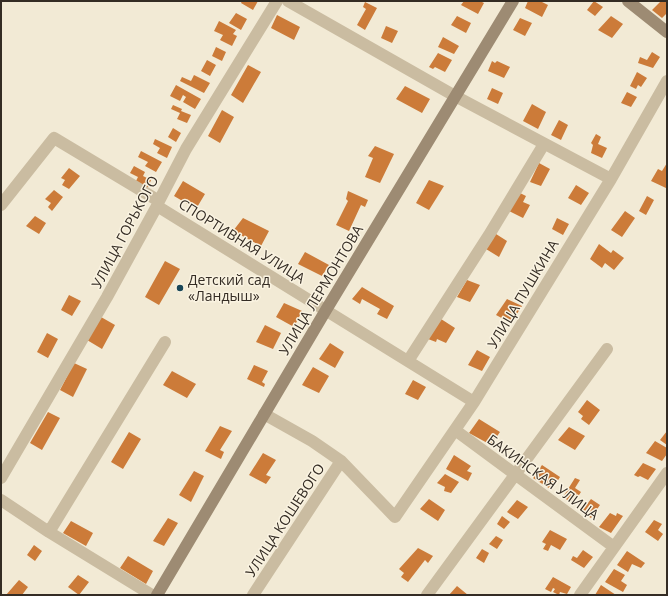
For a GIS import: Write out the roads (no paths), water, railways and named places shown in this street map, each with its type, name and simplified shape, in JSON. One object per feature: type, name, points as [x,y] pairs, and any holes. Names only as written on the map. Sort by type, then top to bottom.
[{"type":"street","name":"УЛИЦА ГОРЬКОГО","points":[[1,478],[107,297],[186,149],[277,1]]},
{"type":"street","points":[[288,1],[455,96],[610,179]]},
{"type":"street","name":"УЛИЦА ЛЕРМОНТОВА","points":[[157,595],[326,310],[513,1]]},
{"type":"street","points":[[628,1],[667,32]]},
{"type":"street","name":"УЛИЦА ПУШКИНА","points":[[341,461],[395,516],[474,402],[610,179],[667,81]]},
{"type":"street","name":"СПОРТИВНАЯ УЛИЦА","points":[[1,205],[54,138],[474,402]]},
{"type":"street","points":[[408,361],[489,235],[544,144]]},
{"type":"street","points":[[49,532],[165,342]]},
{"type":"street","points":[[427,595],[607,349]]},
{"type":"street","points":[[264,414],[312,441],[341,461]]},
{"type":"street","name":"БАКИНСКАЯ УЛИЦА","points":[[455,430],[614,547]]},
{"type":"street","name":"УЛИЦА КОШЕВОГО","points":[[253,595],[341,461]]},
{"type":"street","points":[[580,595],[667,473]]},
{"type":"street","points":[[1,500],[49,532],[152,595]]},
{"type":"place","name":"Детский сад «Ландыш»","points":[[180,288]]}]
